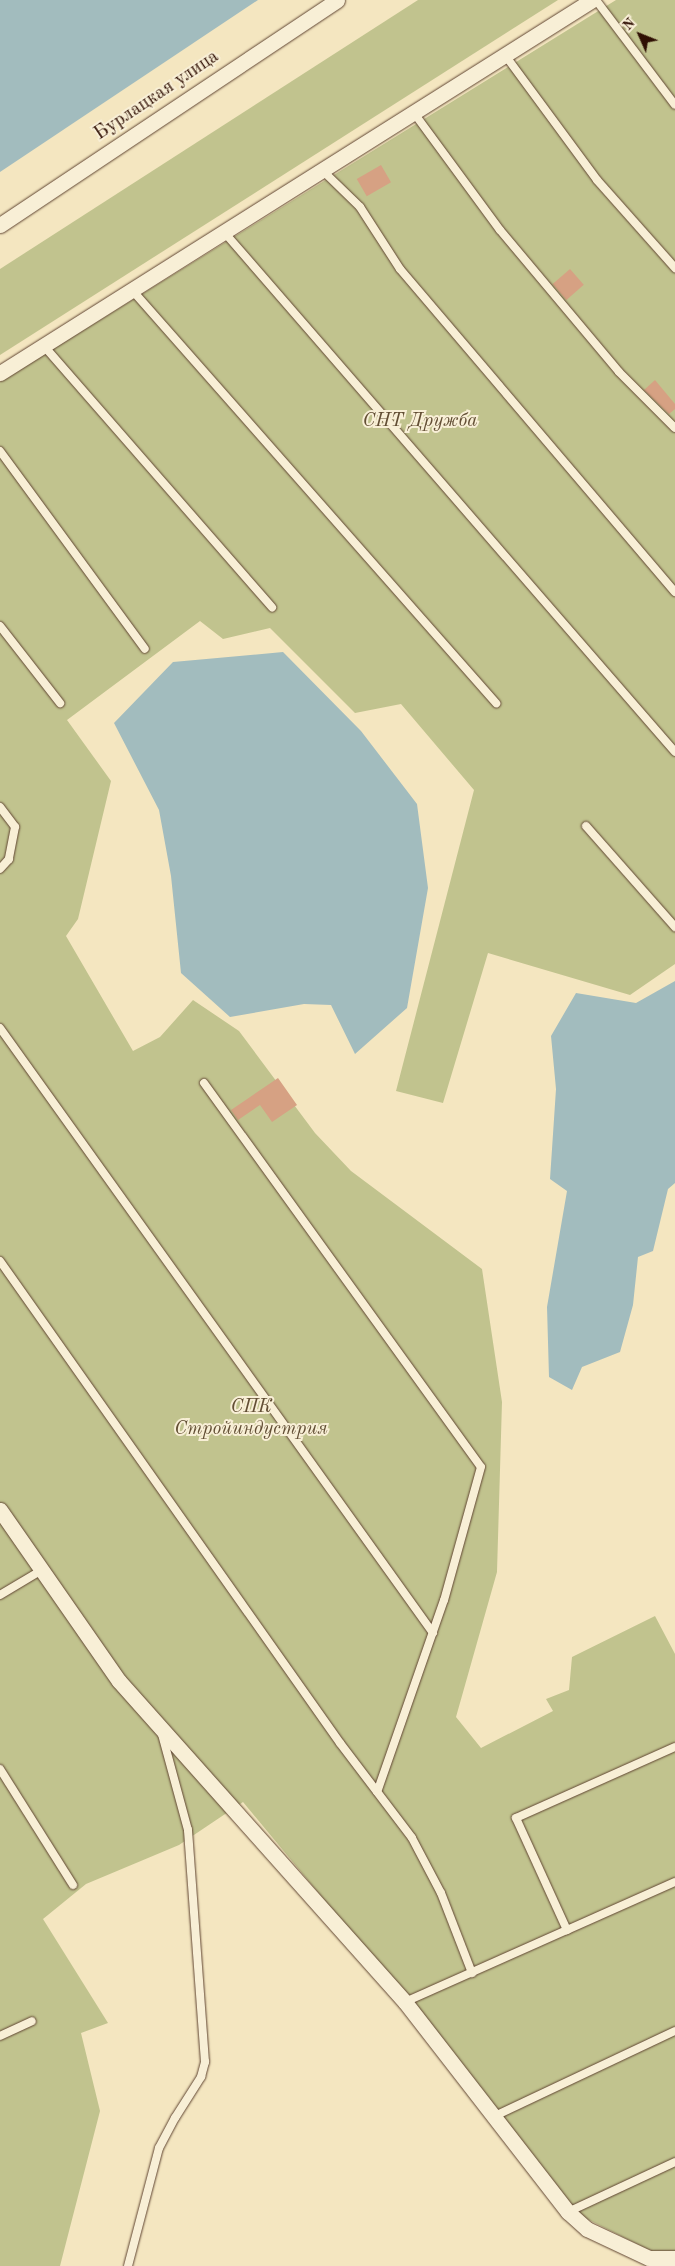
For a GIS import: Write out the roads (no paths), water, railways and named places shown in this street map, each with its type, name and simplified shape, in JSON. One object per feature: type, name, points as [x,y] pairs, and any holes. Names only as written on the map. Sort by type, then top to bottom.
[{"type":"street","name":"Бурлацкая улица","points":[[0,225],[337,0]]},
{"type":"street","points":[[0,373],[592,0]]},
{"type":"street","points":[[0,1510],[119,1681],[405,2002],[568,2212],[588,2229],[649,2258],[675,2258]]},
{"type":"lane","points":[[596,0],[675,105]]},
{"type":"lane","points":[[505,55],[597,180],[675,268]]},
{"type":"lane","points":[[414,113],[500,230],[619,372],[675,428]]},
{"type":"lane","points":[[322,170],[360,207],[400,270],[675,592]]},
{"type":"lane","points":[[224,232],[675,752]]},
{"type":"lane","points":[[132,290],[496,703]]},
{"type":"lane","points":[[44,346],[272,607]]},
{"type":"lane","points":[[0,451],[146,649]]},
{"type":"lane","points":[[0,626],[60,703]]},
{"type":"lane","points":[[0,807],[15,827],[9,859],[0,869]]},
{"type":"lane","points":[[586,826],[675,927]]},
{"type":"lane","points":[[0,1028],[433,1633]]},
{"type":"lane","points":[[204,1083],[481,1467],[444,1600],[377,1792]]},
{"type":"lane","points":[[0,1260],[340,1743],[412,1838],[441,1893],[472,1973]]},
{"type":"lane","points":[[0,1595],[42,1570]]},
{"type":"lane","points":[[128,2266],[159,2148],[174,2118],[201,2077],[205,2062],[188,1830],[160,1728]]},
{"type":"lane","points":[[566,1930],[516,1818],[675,1747]]},
{"type":"lane","points":[[0,1769],[73,1885]]},
{"type":"lane","points":[[405,2002],[675,1882]]},
{"type":"lane","points":[[0,2036],[32,2022]]},
{"type":"lane","points":[[495,2116],[675,2031]]},
{"type":"lane","points":[[568,2212],[675,2162]]},
{"type":"water","points":[[0,0],[258,0],[0,172]]},
{"type":"water","points":[[283,652],[361,731],[417,804],[428,888],[407,1008],[355,1054],[331,1005],[304,1004],[230,1017],[181,973],[171,876],[159,810],[114,723],[173,662]]},
{"type":"water","points":[[675,981],[675,1183],[668,1189],[653,1251],[638,1257],[633,1305],[620,1352],[582,1367],[572,1390],[549,1377],[547,1307],[567,1191],[550,1179],[556,1089],[551,1036],[576,993],[636,1003]]},
{"type":"park label","name":"СНТ Дружба","points":[[420,422]]},
{"type":"park label","name":"СПК Стройиндустрия","points":[[251,1419]]}]
